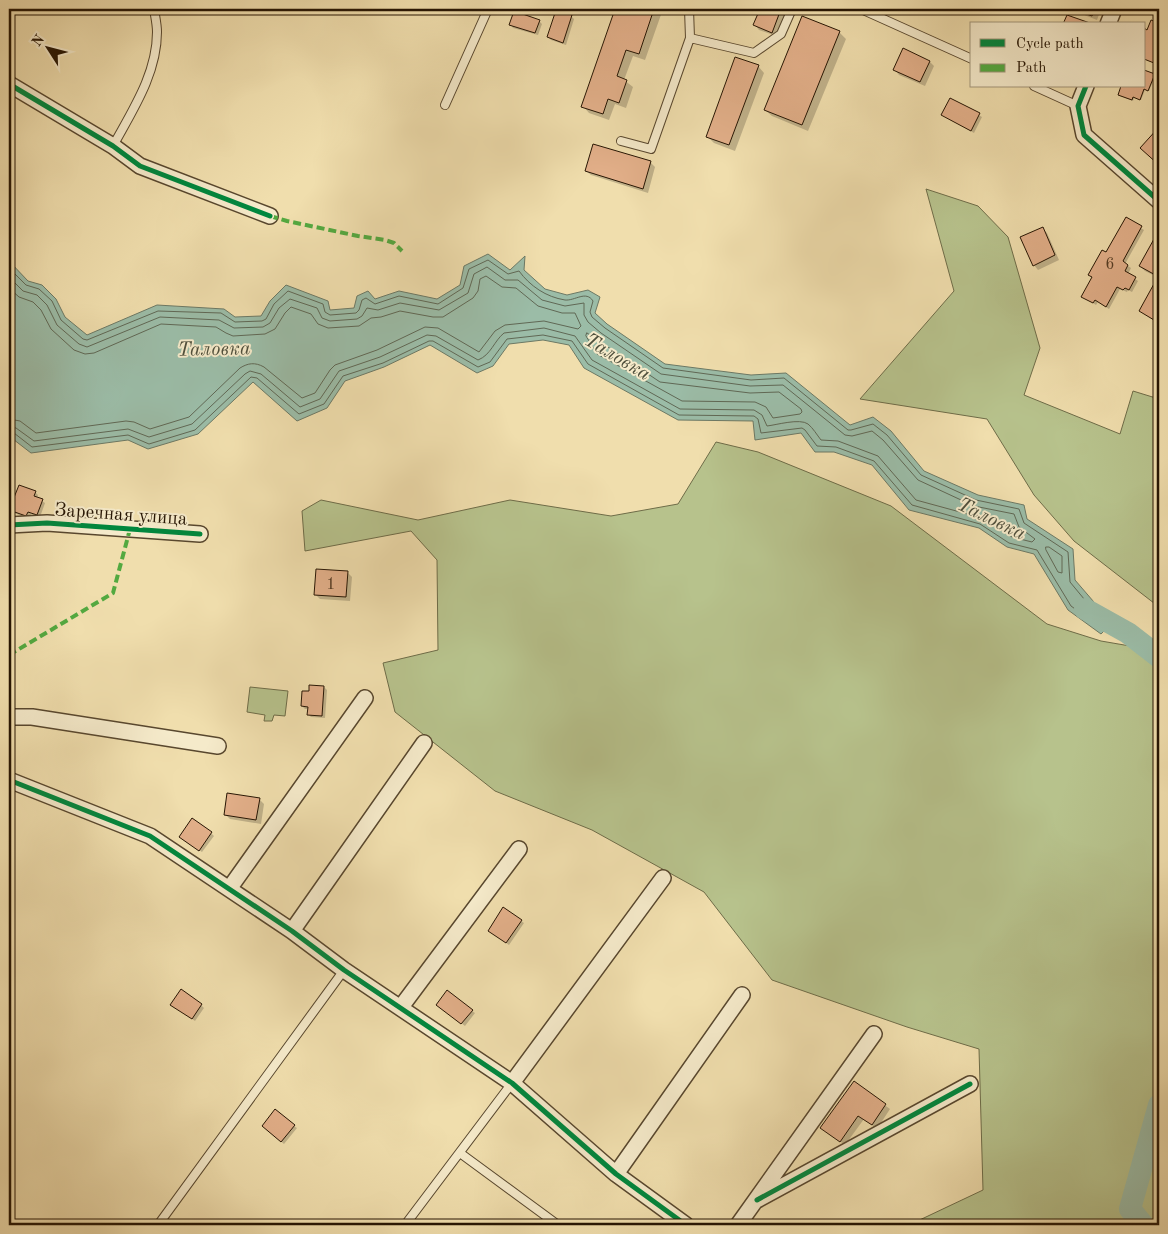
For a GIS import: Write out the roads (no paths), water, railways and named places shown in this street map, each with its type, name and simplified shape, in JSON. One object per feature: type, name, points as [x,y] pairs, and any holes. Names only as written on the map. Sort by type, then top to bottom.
[{"type":"street","points":[[1109,22],[1114,9]]},
{"type":"street","points":[[9,84],[113,146],[140,166],[270,216]]},
{"type":"street","points":[[1085,88],[1078,106],[1084,135],[1159,201]]},
{"type":"street","name":"Заречная улица","points":[[9,525],[47,523],[200,534]]},
{"type":"street","points":[[229,889],[364,698]]},
{"type":"street","points":[[9,717],[32,717],[218,746]]},
{"type":"street","points":[[292,931],[424,743]]},
{"type":"street","points":[[9,780],[150,836],[292,931],[344,970],[512,1083],[616,1174],[686,1225]]},
{"type":"street","points":[[401,1007],[519,850]]},
{"type":"street","points":[[512,1083],[663,878]]},
{"type":"street","points":[[616,1174],[742,995]]},
{"type":"street","points":[[738,1225],[874,1034]]},
{"type":"street","points":[[757,1200],[970,1084]]},
{"type":"lane","points":[[113,146],[141,95],[155,56],[157,31],[154,9]]},
{"type":"lane","points":[[445,105],[488,9]]},
{"type":"lane","points":[[621,141],[651,149],[690,38],[689,9]]},
{"type":"lane","points":[[690,38],[754,53],[781,34],[792,9]]},
{"type":"lane","points":[[862,9],[970,58]]},
{"type":"lane","points":[[1038,88],[1078,106]]},
{"type":"lane","points":[[158,1225],[344,970]]},
{"type":"lane","points":[[405,1225],[512,1083]]},
{"type":"lane","points":[[460,1153],[558,1225]]},
{"type":"water","points":[[488,254],[510,270],[525,256],[524,270],[545,289],[567,295],[588,290],[600,297],[595,313],[607,324],[665,364],[751,375],[786,373],[850,425],[873,417],[891,431],[924,471],[978,495],[1024,505],[1027,519],[1073,549],[1075,580],[1112,623],[1101,634],[1068,610],[1034,554],[1007,547],[979,528],[909,510],[872,465],[834,452],[815,452],[801,433],[755,440],[753,421],[678,420],[584,368],[569,345],[543,340],[509,344],[493,366],[477,373],[430,345],[384,367],[345,381],[327,408],[297,421],[253,382],[198,434],[148,449],[128,440],[31,453],[9,436],[9,261],[28,281],[42,285],[56,299],[65,317],[87,335],[157,305],[224,309],[235,317],[261,316],[270,301],[286,285],[328,301],[330,310],[354,308],[357,296],[368,291],[375,299],[399,291],[437,299],[460,285],[464,266]]},
{"type":"waterway","name":"Таловка","points":[[1085,609],[1128,633],[1159,657]]},
{"type":"waterway","name":"Таловка","points":[[1143,1225],[1130,1209],[1159,1105]]}]
